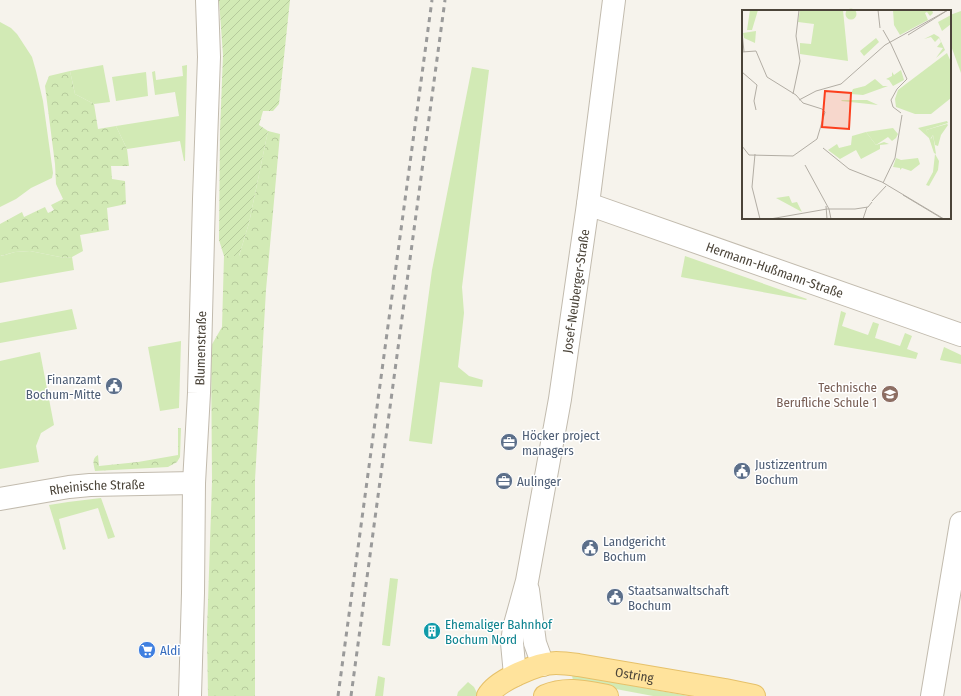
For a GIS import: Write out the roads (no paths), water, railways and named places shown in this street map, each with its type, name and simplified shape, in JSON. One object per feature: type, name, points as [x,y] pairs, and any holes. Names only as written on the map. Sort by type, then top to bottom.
[{"type":"main road","name":"Ostring","points":[[488,696],[490,692],[503,681],[543,665],[556,663],[722,693],[754,696]]},
{"type":"main road","points":[[538,696],[543,665]]},
{"type":"main road","points":[[516,675],[535,696]]},
{"type":"main road","name":"Ostring","points":[[545,696],[566,691],[580,691],[607,696]]},
{"type":"street","name":"Blumenstraße","points":[[190,696],[194,483],[199,393],[209,57],[207,0]]},
{"type":"street","name":"Josef-Neuberger-Straße","points":[[516,675],[512,643],[514,628],[527,581],[560,399],[588,204],[614,0]]},
{"type":"street","name":"Hermann-Hußmann-Straße","points":[[588,204],[961,335]]},
{"type":"street","name":"Rheinische Straße","points":[[0,499],[69,487],[90,485],[194,483]]},
{"type":"street","points":[[932,696],[961,523]]},
{"type":"street","name":"Josef-Neuberger-Straße","points":[[527,581],[535,643],[543,665]]},
{"type":"railway","points":[[338,696],[432,0]]},
{"type":"railway","points":[[351,696],[445,0]]},
{"type":"place","name":"Finanzamt Bochum-Mitte","points":[[114,386]]},
{"type":"place","name":"Technische Berufliche Schule 1","points":[[890,394]]},
{"type":"place","name":"Höcker project managers","points":[[509,442]]},
{"type":"place","name":"Justizzentrum Bochum","points":[[742,471]]},
{"type":"place","name":"Aulinger","points":[[504,481]]},
{"type":"place","name":"Landgericht Bochum","points":[[590,548]]},
{"type":"place","name":"Staatsanwaltschaft Bochum","points":[[615,597]]},
{"type":"place","name":"Ehemaliger Bahnhof Bochum Nord","points":[[432,631]]},
{"type":"place","name":"Aldi","points":[[147,650]]}]
